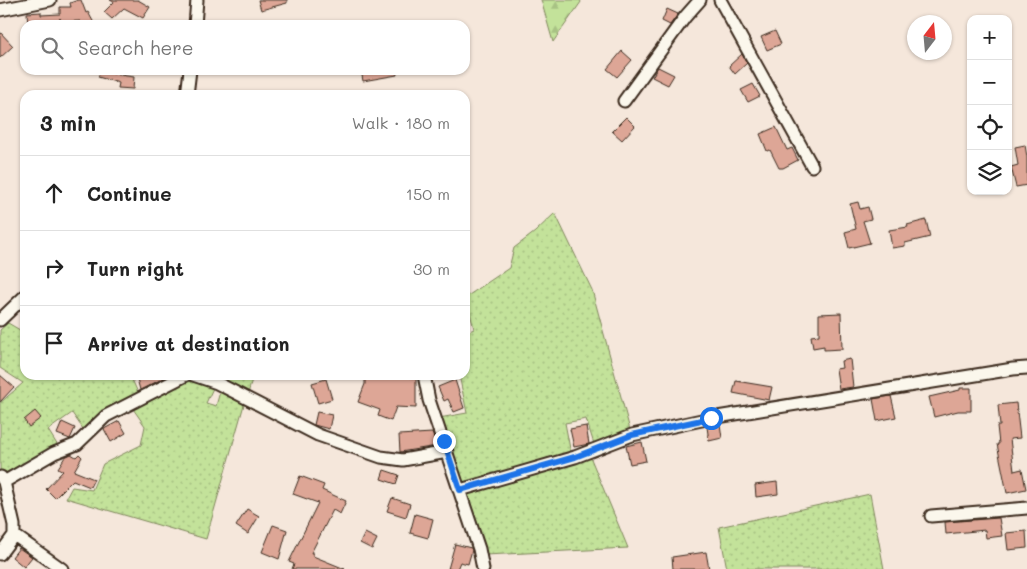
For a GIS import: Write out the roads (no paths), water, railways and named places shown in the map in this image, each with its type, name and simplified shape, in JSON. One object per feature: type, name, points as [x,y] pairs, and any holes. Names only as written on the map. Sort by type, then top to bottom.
[{"type":"street","points":[[0,10],[50,0]]},
{"type":"street","points":[[195,20],[197,0]]},
{"type":"street","points":[[624,101],[685,17],[700,0]]},
{"type":"street","points":[[720,0],[812,166]]},
{"type":"street","points":[[188,90],[189,75]]},
{"type":"street","points":[[0,320],[20,301]]},
{"type":"street","points":[[460,490],[575,457],[632,435],[711,418],[1027,368]]},
{"type":"street","points":[[0,554],[14,535],[14,525],[2,478],[77,444],[106,416],[176,380]]},
{"type":"street","points":[[209,380],[318,434],[380,457],[403,460],[447,452]]},
{"type":"street","points":[[425,380],[429,400],[479,549],[483,569]]},
{"type":"street","points":[[931,516],[1027,508]]},
{"type":"street","points":[[14,535],[62,569]]}]
